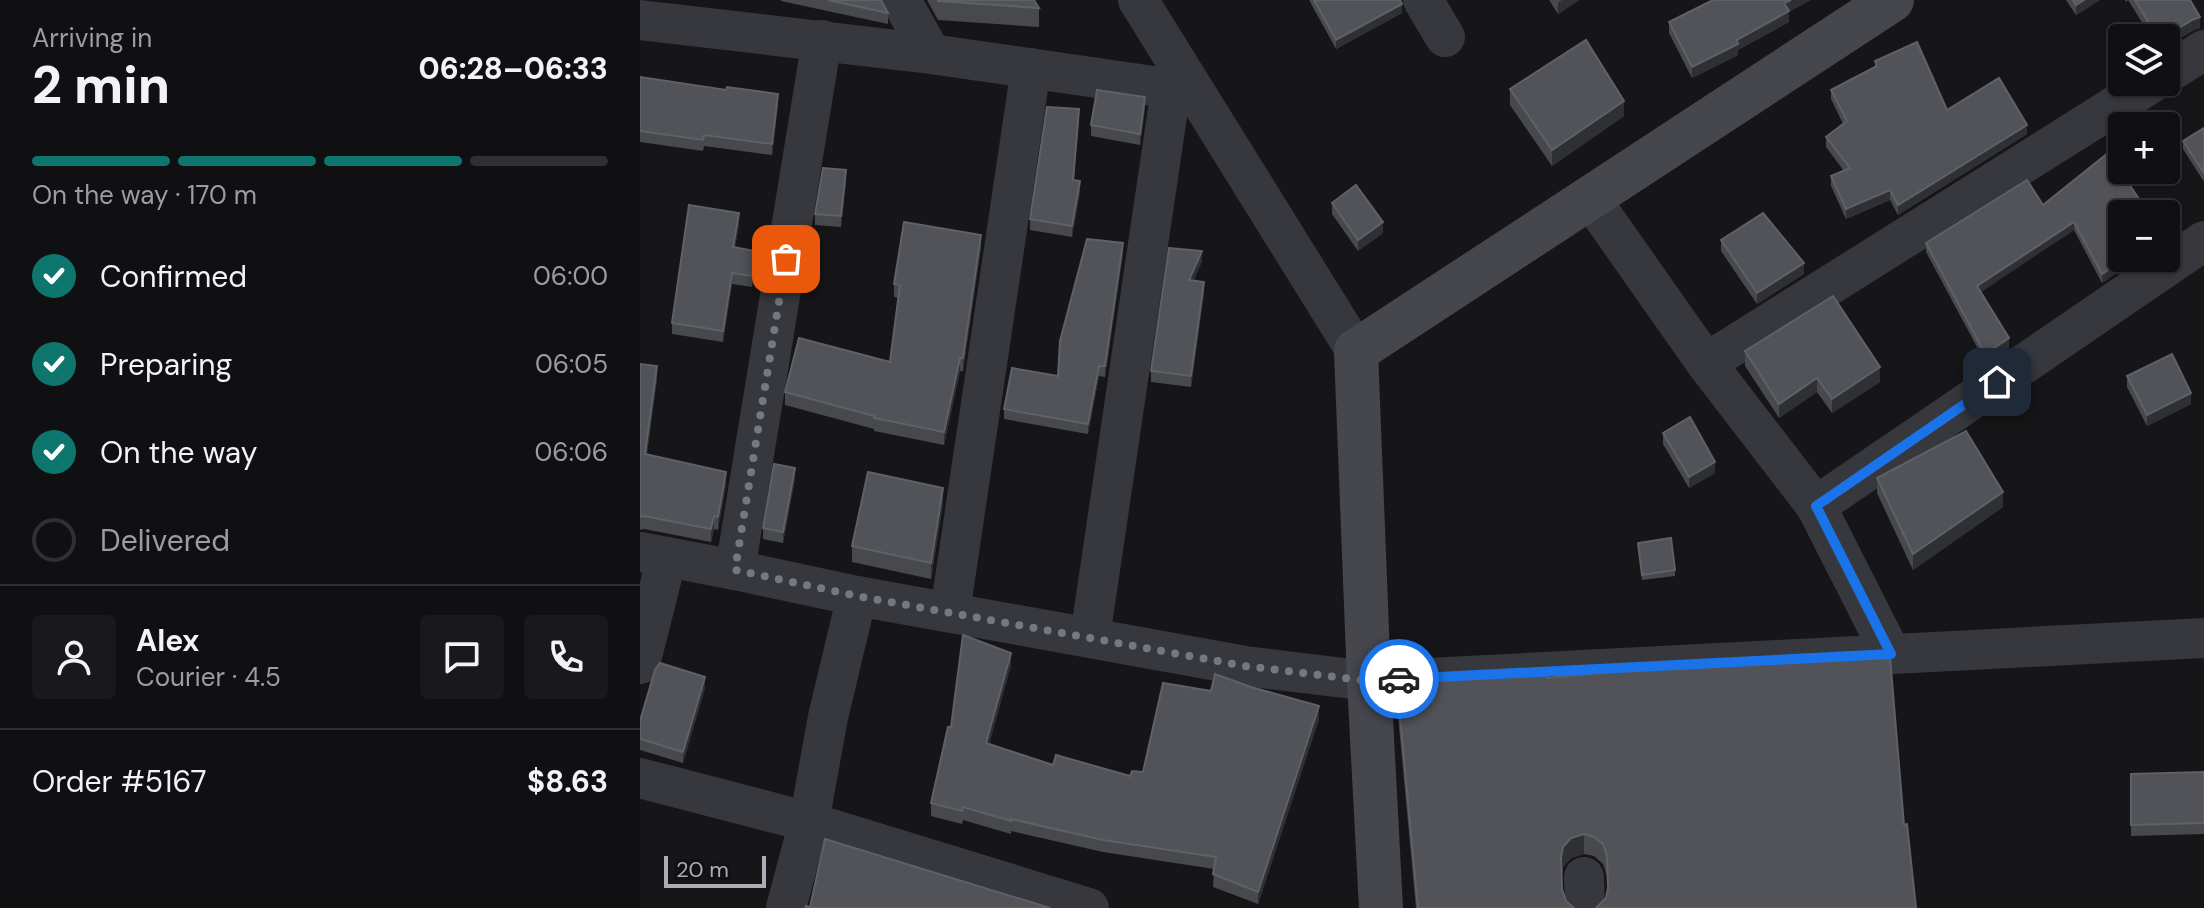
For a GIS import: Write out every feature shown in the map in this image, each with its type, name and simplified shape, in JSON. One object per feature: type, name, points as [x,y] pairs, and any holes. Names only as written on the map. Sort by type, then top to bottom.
[{"type":"street","points":[[901,0],[931,54]]},
{"type":"street","points":[[1138,0],[1183,91],[1356,351],[1381,908]]},
{"type":"street","points":[[1423,0],[1445,37]]},
{"type":"street","points":[[1356,351],[1892,0]]},
{"type":"street","points":[[640,20],[931,54],[1183,91]]},
{"type":"street","points":[[735,570],[822,40]]},
{"type":"street","points":[[2180,65],[2204,50]]},
{"type":"street","points":[[950,612],[1031,68]]},
{"type":"street","points":[[1090,637],[1183,91]]},
{"type":"street","points":[[1706,363],[2131,96]]},
{"type":"street","points":[[1590,198],[1706,363],[1816,506],[1891,654]]},
{"type":"street","points":[[1816,506],[2204,241]]},
{"type":"street","points":[[640,664],[653,555],[857,596],[1245,666],[1369,681],[2204,638]]},
{"type":"street","points":[[786,908],[809,822],[828,717],[857,596]]},
{"type":"street","points":[[640,778],[809,822],[1089,908]]},
{"type":"building","points":[[828,0],[881,0],[888,13]]},
{"type":"building","points":[[1034,0],[1039,8],[938,1]]},
{"type":"building","points":[[1314,0],[1400,0],[1402,4],[1336,40]]},
{"type":"building","points":[[1713,0],[1791,0],[1784,3],[1789,11],[1737,40],[1738,44],[1692,67],[1669,22]]},
{"type":"building","points":[[2135,0],[2190,0],[2200,17],[2180,27],[2180,24],[2150,24]]},
{"type":"building","points":[[1586,40],[1624,101],[1552,150],[1510,89]]},
{"type":"building","points":[[1917,42],[1947,110],[1999,78],[2027,125],[1898,205],[1890,190],[1846,209],[1831,176],[1850,168],[1826,137],[1847,121],[1831,90],[1877,66],[1875,61]]},
{"type":"building","points":[[640,77],[778,94],[772,144],[704,135],[703,140],[640,131]]},
{"type":"building","points":[[1097,90],[1145,97],[1140,134],[1091,125]]},
{"type":"building","points":[[1047,107],[1079,109],[1073,180],[1080,181],[1072,226],[1030,219]]},
{"type":"building","points":[[2204,128],[2204,173],[2183,141]]},
{"type":"building","points":[[2108,153],[2108,184],[2129,184],[2139,199],[2108,200],[2108,270],[2102,274],[2074,222],[1977,286],[2009,338],[1985,354],[1926,243],[2027,180],[2043,205]]},
{"type":"building","points":[[823,168],[846,170],[841,216],[815,214]]},
{"type":"building","points":[[1356,185],[1383,222],[1358,240],[1332,203]]},
{"type":"building","points":[[689,205],[739,213],[733,247],[755,251],[752,276],[732,273],[723,331],[672,323]]},
{"type":"building","points":[[1763,213],[1804,263],[1757,293],[1721,240]]},
{"type":"building","points":[[904,222],[981,235],[963,358],[960,358],[944,432],[874,418],[785,392],[799,338],[890,362],[900,285],[894,284]]},
{"type":"building","points":[[1087,239],[1123,243],[1105,366],[1099,366],[1088,424],[1004,409],[1012,368],[1058,376],[1060,341]]},
{"type":"building","points":[[1169,248],[1202,251],[1189,280],[1204,282],[1191,376],[1151,371]]},
{"type":"building","points":[[1833,296],[1880,367],[1832,399],[1817,378],[1779,404],[1745,351]]},
{"type":"building","points":[[2172,354],[2191,393],[2147,415],[2127,376]]},
{"type":"building","points":[[640,364],[657,366],[645,454],[726,472],[718,517],[714,516],[711,529],[640,517]]},
{"type":"building","points":[[1690,417],[1715,462],[1689,477],[1663,433]]},
{"type":"building","points":[[1966,431],[2003,492],[1913,554],[1877,478]]},
{"type":"building","points":[[774,464],[795,468],[783,532],[763,528]]},
{"type":"building","points":[[868,472],[943,488],[931,563],[852,546]]},
{"type":"building","points":[[1671,538],[1675,570],[1642,575],[1638,543]]},
{"type":"building","points":[[963,635],[1011,653],[986,743],[1053,765],[1056,755],[1130,776],[1132,771],[1143,772],[1163,683],[1211,691],[1215,674],[1319,706],[1258,892],[1213,874],[1216,857],[1103,840],[1011,821],[963,807],[962,811],[931,803],[948,727],[951,727]]},
{"type":"building","points":[[1890,657],[1904,825],[1907,824],[1916,908],[1596,908],[1606,898],[1607,856],[1603,844],[1584,834],[1571,838],[1563,847],[1561,857],[1562,889],[1566,901],[1574,908],[1418,908],[1397,685]]},
{"type":"building","points":[[660,663],[705,677],[683,752],[640,739],[640,721],[655,670]]},
{"type":"building","points":[[2204,772],[2204,823],[2131,825],[2131,774]]},
{"type":"building","points":[[825,839],[1050,908],[805,908],[810,907]]},
{"type":"way so far","points":[[786,259],[735,570],[857,596],[1245,666],[1369,681],[1399,679]]},
{"type":"route","points":[[1399,679],[1891,654],[1816,506],[1997,382]]}]
